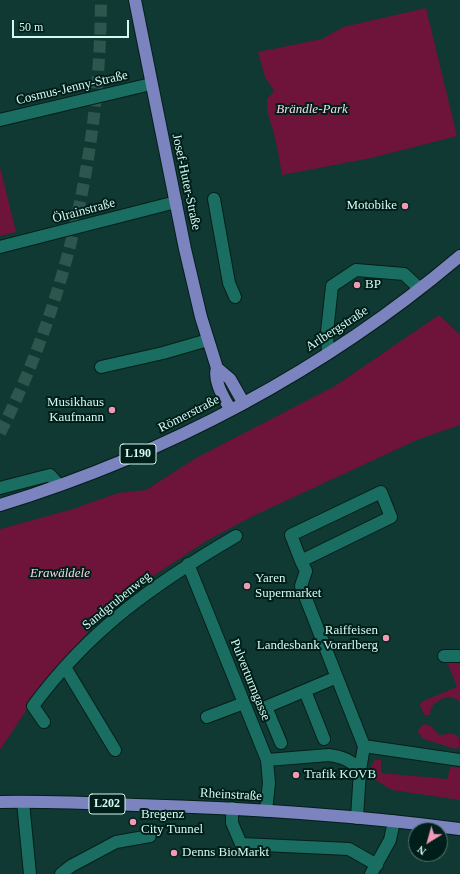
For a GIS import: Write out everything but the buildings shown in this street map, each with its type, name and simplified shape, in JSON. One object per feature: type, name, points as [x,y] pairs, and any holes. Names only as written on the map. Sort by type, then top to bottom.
[{"type":"main road","name":"Josef-Huter-Straße","points":[[135,0],[151,84],[200,311],[218,368],[230,379],[243,402]]},
{"type":"main road","name":"Arlbergstraße","points":[[243,402],[328,353],[390,311],[460,256]]},
{"type":"main road","name":"Josef-Huter-Straße","points":[[218,368],[216,372],[219,383],[230,409]]},
{"type":"main road","name":"Römerstraße","points":[[0,505],[114,465],[160,445],[243,402]]},
{"type":"main road","name":"Rheinstraße","points":[[0,802],[232,808],[394,821],[460,829]]},
{"type":"street","name":"Cosmus-Jenny-Straße","points":[[0,120],[151,84]]},
{"type":"street","points":[[214,199],[229,283],[235,297]]},
{"type":"street","name":"Ölrainstraße","points":[[0,248],[176,202]]},
{"type":"street","points":[[328,353],[327,332],[332,286],[356,270],[404,274],[419,288]]},
{"type":"street","points":[[101,367],[163,353],[208,340]]},
{"type":"street","points":[[0,488],[50,475],[59,485]]},
{"type":"street","points":[[301,561],[391,517],[381,492],[290,535],[301,561],[306,571],[301,586],[364,746],[360,770],[357,818]]},
{"type":"street","name":"Sandgrubenweg","points":[[44,722],[33,706],[50,683],[79,651],[117,616],[188,564],[236,536]]},
{"type":"street","name":"Pulverturmgasse","points":[[188,564],[267,760],[269,782],[266,811]]},
{"type":"street","points":[[444,656],[460,656]]},
{"type":"street","points":[[65,667],[115,750]]},
{"type":"street","points":[[280,743],[266,707],[337,677]]},
{"type":"street","points":[[305,691],[324,739]]},
{"type":"street","points":[[207,718],[244,703]]},
{"type":"street","points":[[364,746],[460,760]]},
{"type":"street","points":[[267,760],[334,756],[347,759],[360,770]]},
{"type":"street","points":[[23,802],[30,874]]},
{"type":"street","points":[[232,808],[232,823],[241,844],[349,849],[374,870],[390,840],[394,821]]},
{"type":"street","points":[[61,874],[71,866],[116,842],[150,836]]},
{"type":"green space","name":"Brändle-Park","points":[[426,8],[457,136],[371,158],[282,175],[274,133],[267,109],[267,99],[274,91],[265,77],[258,52],[322,39],[343,27]]},
{"type":"green space","points":[[0,167],[16,232],[0,236]]},
{"type":"green space","name":"Erawäldele","points":[[439,315],[460,335],[460,425],[419,439],[253,516],[206,541],[113,603],[45,682],[0,750],[0,529],[73,509],[118,493],[146,490],[196,458],[335,386]]},
{"type":"green space","points":[[451,661],[460,664],[460,702],[449,697],[441,699],[431,708],[430,715],[424,715],[420,705],[421,702],[457,687],[447,662]]},
{"type":"green space","points":[[424,724],[431,726],[439,735],[452,734],[457,736],[459,738],[459,747],[456,749],[423,739],[418,732],[419,728]]},
{"type":"green space","points":[[375,760],[381,760],[381,773],[447,779],[451,766],[460,768],[460,800],[392,790],[372,778],[371,766]]},
{"type":"tunnel","points":[[0,433],[24,382],[44,330],[62,277],[76,222],[87,168],[94,112],[99,56],[101,0]]},
{"type":"place","name":"Motobike","points":[[405,206]]},
{"type":"place","name":"BP","points":[[357,285]]},
{"type":"place","name":"Musikhaus Kaufmann","points":[[112,410]]},
{"type":"place","name":"Yaren Supermarket","points":[[247,586]]},
{"type":"place","name":"Raiffeisen Landesbank Vorarlberg","points":[[386,638]]},
{"type":"place","name":"Trafik KOVB","points":[[296,775]]},
{"type":"place","name":"Bregenz City Tunnel","points":[[133,822]]},
{"type":"place","name":"Denns BioMarkt","points":[[174,853]]}]
